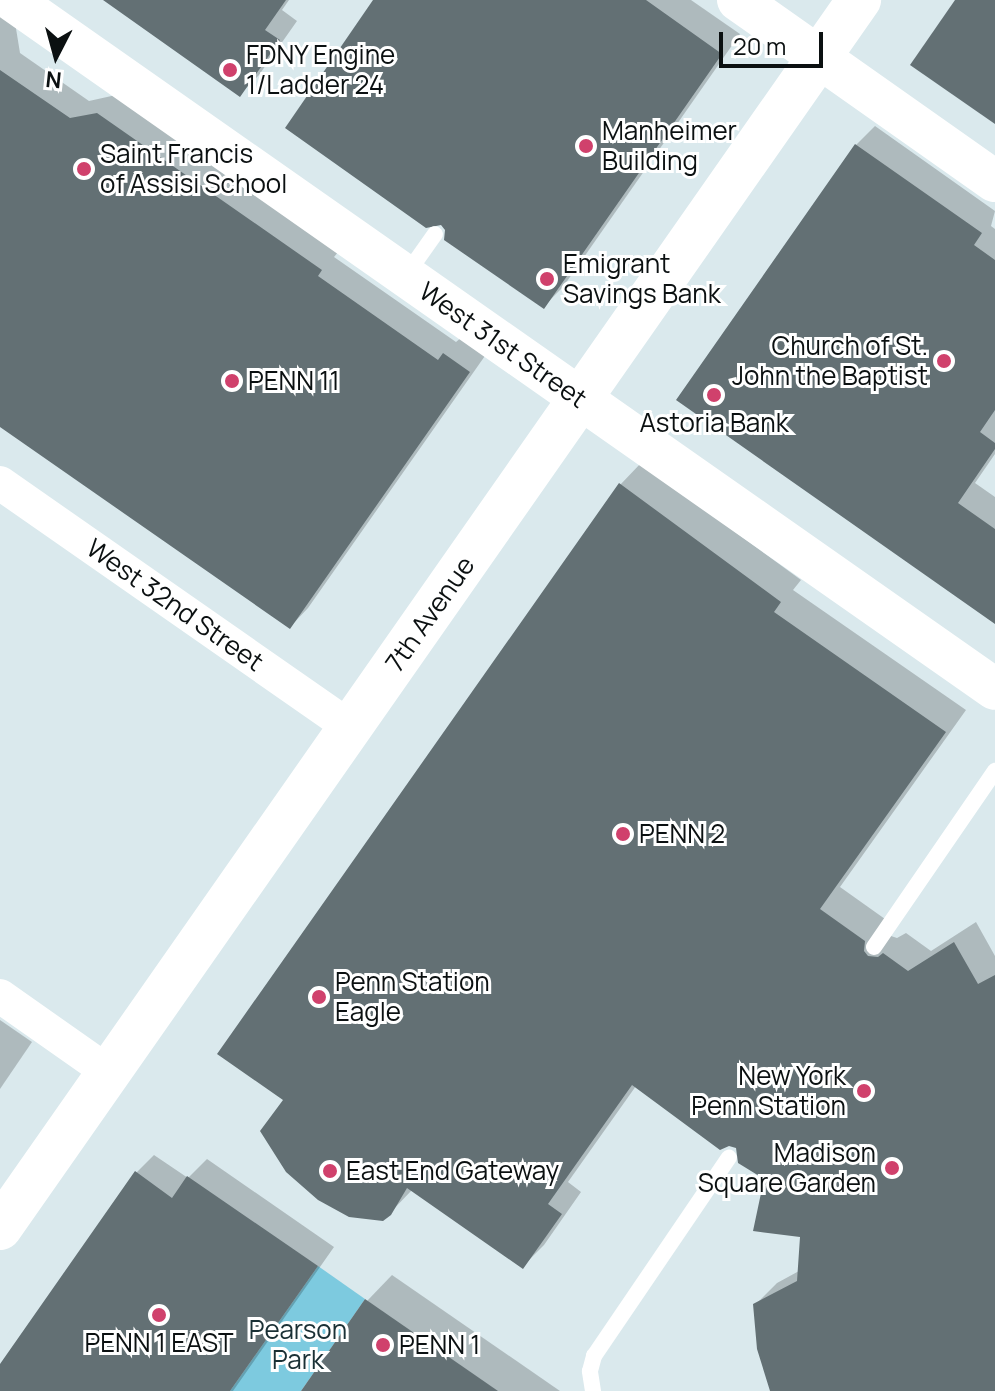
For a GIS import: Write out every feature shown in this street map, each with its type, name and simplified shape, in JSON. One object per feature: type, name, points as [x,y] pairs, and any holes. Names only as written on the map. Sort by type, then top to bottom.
[{"type":"main road","name":"7th Avenue","points":[[0,1228],[859,0]]},
{"type":"street","name":"West 31st Street","points":[[12,0],[995,689]]},
{"type":"street","points":[[738,0],[995,181]]},
{"type":"street","name":"West 32nd Street","points":[[0,483],[350,727]]},
{"type":"street","points":[[0,996],[108,1072]]},
{"type":"lane","points":[[405,276],[435,234]]},
{"type":"lane","points":[[874,947],[995,771]]},
{"type":"lane","points":[[593,1391],[590,1383],[594,1356],[729,1157]]},
{"type":"green space","name":"Pearson Park","points":[[318,1266],[365,1299],[301,1391],[230,1391]]},
{"type":"building","name":"FDNY Engine 1/Ladder 24","points":[[103,0],[286,0],[265,30],[280,40],[240,97]]},
{"type":"building","points":[[373,0],[646,0],[722,54],[544,309],[444,240],[445,230],[441,225],[426,228],[285,128]]},
{"type":"building","points":[[955,0],[995,0],[995,124],[910,65]]},
{"type":"building","name":"PENN 11","points":[[0,70],[70,118],[97,113],[322,270],[318,276],[438,360],[443,353],[470,372],[290,629],[0,427]]},
{"type":"building","points":[[855,144],[982,233],[974,245],[995,260],[995,410],[980,432],[995,443],[995,449],[958,503],[995,529],[995,624],[676,400]]},
{"type":"building","name":"PENN 2","points":[[619,483],[781,602],[774,612],[946,732],[820,909],[865,941],[864,951],[868,956],[878,957],[883,953],[908,971],[954,942],[978,984],[995,975],[995,1391],[770,1391],[757,1349],[753,1304],[797,1281],[800,1237],[753,1231],[764,1179],[738,1163],[736,1148],[729,1146],[720,1150],[632,1085],[548,1204],[562,1214],[523,1269],[407,1188],[391,1215],[383,1221],[349,1217],[318,1200],[286,1172],[260,1131],[283,1100],[217,1054]]},
{"type":"building","name":"PENN 1 EAST","points":[[135,1171],[172,1198],[187,1176],[318,1266],[230,1391],[0,1391],[0,1364]]},
{"type":"building","name":"PENN 1","points":[[365,1299],[498,1391],[301,1391]]},
{"type":"place","name":"FDNY Engine 1/Ladder 24","points":[[230,70]]},
{"type":"place","name":"Manheimer Building","points":[[586,146]]},
{"type":"place","name":"Saint Francis of Assisi School","points":[[84,169]]},
{"type":"place","name":"Emigrant Savings Bank","points":[[547,279]]},
{"type":"place","name":"Church of St. John the Baptist","points":[[944,361]]},
{"type":"place","name":"PENN 11","points":[[232,381]]},
{"type":"place","name":"Astoria Bank","points":[[714,395]]},
{"type":"place","name":"PENN 2","points":[[623,834]]},
{"type":"place","name":"Penn Station Eagle","points":[[319,997]]},
{"type":"place","name":"New York Penn Station","points":[[864,1091]]},
{"type":"place","name":"Madison Square Garden","points":[[892,1168]]},
{"type":"place","name":"East End Gateway","points":[[330,1171]]},
{"type":"place","name":"PENN 1 EAST","points":[[159,1315]]},
{"type":"place","name":"PENN 1","points":[[383,1345]]}]
